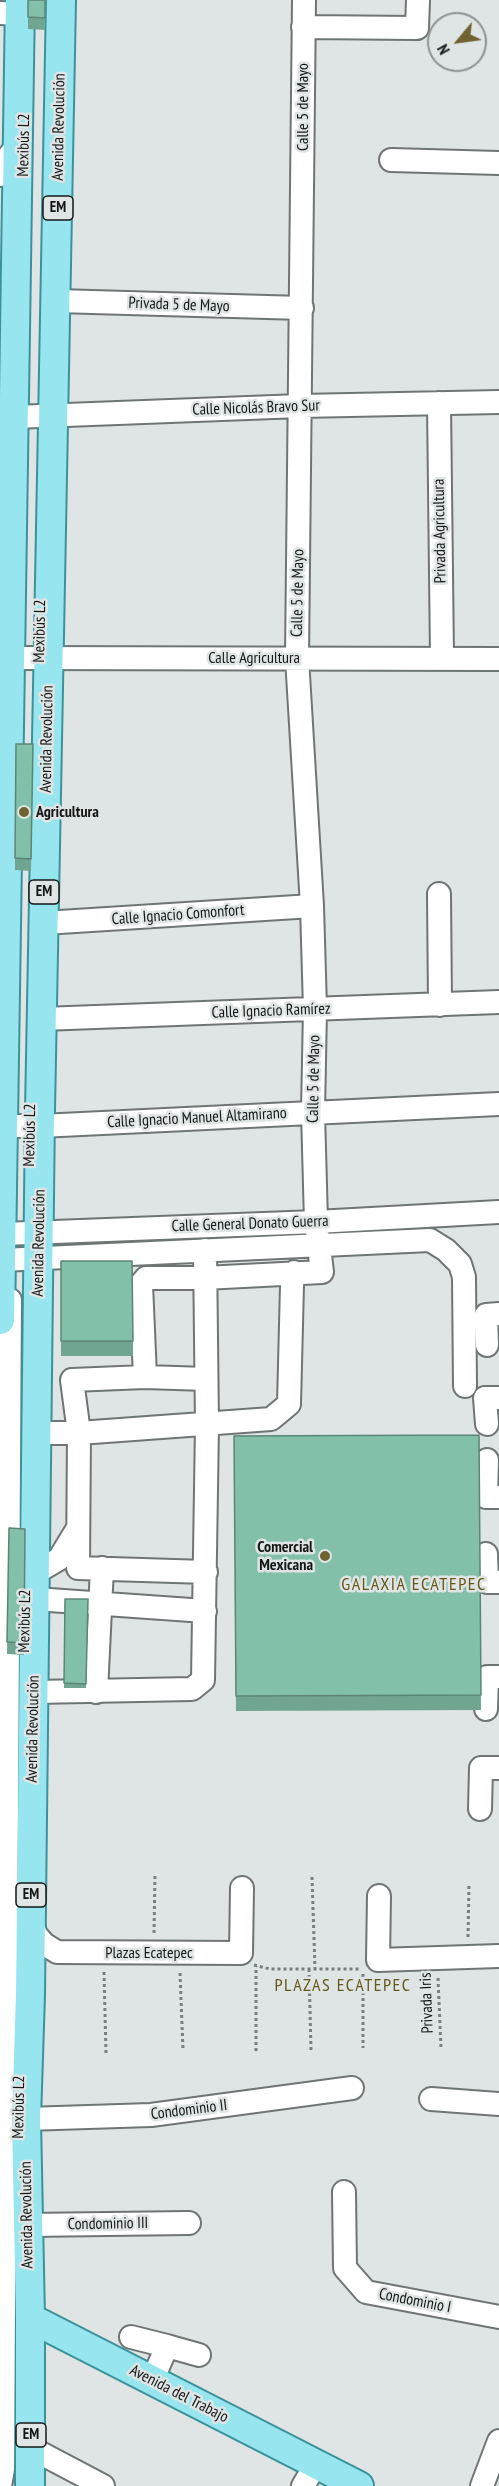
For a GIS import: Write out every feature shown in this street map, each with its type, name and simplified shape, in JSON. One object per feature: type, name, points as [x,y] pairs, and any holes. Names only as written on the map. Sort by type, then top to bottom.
[{"type":"main road","name":"Avenida Revolución","points":[[0,1320],[16,1254],[12,1137],[42,1019],[48,416],[57,302],[61,0]]},
{"type":"main road","name":"Avenida Revolución","points":[[14,16],[18,145],[8,310],[18,417],[13,658],[4,701],[16,1254],[37,1433],[30,1995],[26,2119],[27,2225],[13,2309],[31,2448],[30,2486]]},
{"type":"main road","name":"Avenida del Trabajo","points":[[13,2309],[152,2381],[309,2475],[359,2486]]},
{"type":"street","name":"Mexibús L2","points":[[48,416],[50,0]]},
{"type":"street","name":"Calle 5 de Mayo","points":[[294,1272],[322,1272],[316,1222],[312,906],[297,658],[304,0]]},
{"type":"street","points":[[303,27],[417,28],[418,0]]},
{"type":"street","name":"Mexibús L2","points":[[14,16],[18,417]]},
{"type":"street","points":[[0,175],[4,162],[18,145]]},
{"type":"street","points":[[391,160],[499,163],[499,154]]},
{"type":"street","name":"Privada 5 de Mayo","points":[[57,302],[302,308]]},
{"type":"street","name":"Calle Nicolás Bravo Sur","points":[[18,417],[300,406],[499,402]]},
{"type":"street","name":"Privada Agricultura","points":[[439,403],[442,658]]},
{"type":"street","name":"Mexibús L2","points":[[12,1137],[13,658]]},
{"type":"street","name":"Calle Agricultura","points":[[13,658],[499,659]]},
{"type":"street","name":"Mexibús L2","points":[[12,1137],[44,658]]},
{"type":"street","points":[[439,894],[441,1005]]},
{"type":"street","name":"Calle Ignacio Comonfort","points":[[44,923],[312,906]]},
{"type":"street","name":"Calle Ignacio Ramírez","points":[[42,1019],[499,1002]]},
{"type":"street","name":"Calle Ignacio Manuel Altamirano","points":[[12,1137],[313,1112],[499,1104]]},
{"type":"street","name":"Calle General Donato Guerra","points":[[16,1254],[316,1222],[499,1212]]},
{"type":"street","points":[[16,1254],[320,1247],[430,1240],[446,1250],[460,1264],[464,1277],[465,1386]]},
{"type":"street","points":[[34,1692],[192,1689],[203,1680],[207,1425],[205,1250]]},
{"type":"street","name":"Mexibús L2","points":[[16,1254],[13,2309],[18,2486]]},
{"type":"street","points":[[37,1433],[78,1433],[271,1419],[289,1404],[294,1272],[204,1278],[146,1278],[141,1284],[145,1377]]},
{"type":"street","points":[[486,1345],[486,1315],[499,1314]]},
{"type":"street","points":[[206,1379],[145,1377],[72,1380],[78,1433],[78,1568],[206,1572]]},
{"type":"street","points":[[486,1424],[485,1398],[499,1398]]},
{"type":"street","points":[[487,1460],[486,1497],[499,1497]]},
{"type":"street","points":[[79,1526],[59,1559],[35,1586],[100,1604],[205,1611]]},
{"type":"street","points":[[486,1554],[487,1582],[499,1582]]},
{"type":"street","points":[[96,1692],[102,1568]]},
{"type":"street","points":[[486,1709],[487,1677],[499,1677]]},
{"type":"street","points":[[480,1809],[481,1768],[499,1768]]},
{"type":"street","points":[[242,1888],[249,1960]]},
{"type":"street","points":[[379,1896],[378,1960],[499,1956]]},
{"type":"street","points":[[30,1995],[38,1977],[57,1952],[44,1944],[36,1935],[31,1918]]},
{"type":"street","name":"Plazas Ecatepec","points":[[57,1952],[179,1953],[249,1960]]},
{"type":"street","name":"Condominio II","points":[[26,2119],[151,2115],[352,2088]]},
{"type":"street","points":[[431,2099],[499,2104]]},
{"type":"street","name":"Condominio I","points":[[344,2192],[345,2268],[366,2292],[499,2317]]},
{"type":"street","name":"Condominio III","points":[[27,2225],[189,2223]]},
{"type":"street","name":"Mexibús L2","points":[[0,2486],[13,2309]]},
{"type":"street","points":[[131,2337],[199,2355]]},
{"type":"street","points":[[152,2381],[167,2346]]},
{"type":"street","points":[[482,2486],[499,2441]]},
{"type":"street","points":[[31,2448],[103,2486]]},
{"type":"path","points":[[154,1953],[155,1873]]},
{"type":"path","points":[[312,1877],[315,1969]]},
{"type":"path","points":[[467,1957],[468,1884]]},
{"type":"path","points":[[104,1953],[106,2053]]},
{"type":"path","points":[[179,1953],[183,2050]]},
{"type":"path","name":"Privada Iris","points":[[438,1958],[441,2048]]},
{"type":"path","points":[[256,2051],[249,1960],[270,1969],[363,1969],[363,2048]]},
{"type":"path","points":[[309,1969],[311,2050]]},
{"type":"building","points":[[28,0],[45,0],[45,18],[28,17]]},
{"type":"building","points":[[16,744],[33,744],[31,859],[15,858]]},
{"type":"building","points":[[61,1261],[132,1261],[133,1341],[61,1341]]},
{"type":"building","points":[[479,1435],[481,1695],[236,1696],[234,1436]]},
{"type":"building","points":[[9,1528],[25,1529],[24,1643],[7,1642]]},
{"type":"building","points":[[65,1599],[88,1599],[86,1684],[64,1683]]},
{"type":"place","name":"Agricultura","points":[[24,812]]},
{"type":"place","name":"Comercial Mexicana","points":[[325,1556]]},
{"type":"district","name":"GALAXIA ECATEPEC","points":[[414,1585]]},
{"type":"district","name":"PLAZAS ECATEPEC","points":[[343,1986]]}]
